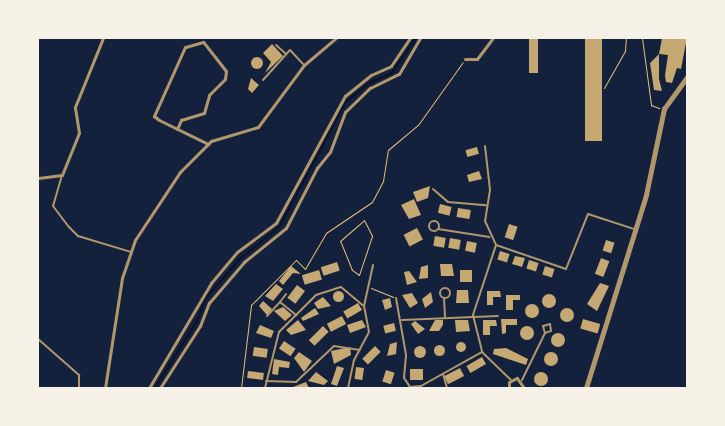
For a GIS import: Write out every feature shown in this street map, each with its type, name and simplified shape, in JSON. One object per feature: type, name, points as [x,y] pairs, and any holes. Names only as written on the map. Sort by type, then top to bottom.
[{"type":"street","points":[[38,178],[62,175],[79,134],[75,106],[103,38]]},
{"type":"street","points":[[104,388],[122,278],[131,252],[180,172],[208,144],[258,127],[304,65],[336,38]]},
{"type":"street","points":[[149,388],[211,283],[237,252],[276,223],[345,96],[371,74],[391,66],[410,38]]},
{"type":"street","points":[[160,388],[200,326],[209,303],[244,262],[286,228],[316,168],[330,152],[345,112],[370,88],[400,74],[420,38]]},
{"type":"street","points":[[465,59],[477,59],[493,38]]},
{"type":"street","points":[[177,129],[181,120],[204,113],[209,95],[225,78],[226,71],[203,42],[185,47],[154,109],[160,120],[177,129],[208,144]]},
{"type":"street","points":[[586,388],[636,230],[664,109],[688,76]]},
{"type":"street","points":[[509,388],[511,380],[522,380],[524,388]]},
{"type":"lane","points":[[276,45],[286,54]]},
{"type":"lane","points":[[263,80],[290,50],[304,65]]},
{"type":"lane","points":[[485,146],[490,190],[486,205],[489,237]]},
{"type":"lane","points":[[62,175],[53,206],[69,227],[78,236],[131,252]]},
{"type":"lane","points":[[434,189],[448,202],[486,205]]},
{"type":"lane","points":[[438,229],[489,237],[496,244],[566,269],[588,214],[636,230]]},
{"type":"lane","points":[[496,244],[473,315],[482,352],[511,380]]},
{"type":"lane","points":[[348,388],[360,350],[369,332],[364,306],[372,265]]},
{"type":"lane","points":[[266,388],[275,338],[316,295],[341,286],[364,306]]},
{"type":"lane","points":[[267,316],[286,294]]},
{"type":"lane","points":[[396,298],[402,320],[407,385],[417,388],[482,352]]},
{"type":"lane","points":[[444,298],[445,317]]},
{"type":"lane","points":[[280,302],[296,316]]},
{"type":"lane","points":[[402,320],[473,315],[498,316]]},
{"type":"lane","points":[[522,380],[545,333]]},
{"type":"lane","points":[[38,339],[79,375],[79,388]]},
{"type":"lane","points":[[266,380],[296,382],[334,346],[360,350]]},
{"type":"lane","points":[[443,374],[447,388]]},
{"type":"path","points":[[604,88],[625,51],[626,38]]},
{"type":"path","points":[[642,38],[652,105],[664,109]]},
{"type":"path","points":[[241,388],[251,305],[296,260],[305,269],[326,233],[372,202],[382,181],[388,150],[418,125],[465,59]]},
{"type":"path","points":[[364,220],[372,236],[359,275],[352,270],[340,241],[364,220]]},
{"type":"path","points":[[368,287],[396,298]]},
{"type":"building","points":[[529,38],[538,38],[538,73],[529,73]]},
{"type":"building","points":[[585,38],[602,38],[602,141],[585,141]]},
{"type":"building","points":[[662,38],[687,38],[681,69],[677,68],[672,83],[666,82],[665,75],[668,55],[659,54]]},
{"type":"building","points":[[272,44],[283,56],[265,73],[271,62],[263,53]]},
{"type":"building","points":[[659,54],[659,79],[662,91],[654,90],[650,63]]},
{"type":"building","points":[[257,57],[263,63],[257,69],[251,63]]},
{"type":"building","points":[[251,78],[259,85],[252,93],[248,89]]},
{"type":"building","points":[[477,147],[479,154],[467,157],[465,150]]},
{"type":"building","points":[[479,171],[482,179],[469,182],[467,175]]},
{"type":"building","points":[[430,186],[428,198],[417,202],[413,192]]},
{"type":"building","points":[[414,199],[421,215],[409,219],[401,205]]},
{"type":"building","points":[[440,204],[452,207],[449,216],[438,213]]},
{"type":"building","points":[[458,208],[471,210],[469,219],[457,217]]},
{"type":"building","points":[[509,224],[518,227],[513,240],[505,237]]},
{"type":"building","points":[[417,228],[423,240],[410,246],[404,235]]},
{"type":"building","points":[[435,236],[446,238],[444,248],[433,246]]},
{"type":"building","points":[[450,238],[461,240],[459,250],[448,248]]},
{"type":"building","points":[[606,240],[615,243],[611,253],[603,250]]},
{"type":"building","points":[[467,241],[477,243],[475,253],[465,251]]},
{"type":"building","points":[[500,251],[510,254],[507,263],[497,260]]},
{"type":"building","points":[[515,256],[525,258],[522,267],[512,264]]},
{"type":"building","points":[[601,258],[609,261],[603,277],[595,274]]},
{"type":"building","points":[[529,260],[539,263],[536,272],[526,269]]},
{"type":"building","points":[[337,262],[340,271],[324,276],[321,267]]},
{"type":"building","points":[[440,264],[452,264],[454,276],[441,276]]},
{"type":"building","points":[[428,265],[428,278],[419,279],[421,267]]},
{"type":"building","points":[[291,266],[301,274],[293,273],[283,285],[279,281]]},
{"type":"building","points":[[545,266],[555,269],[552,278],[542,275]]},
{"type":"building","points":[[319,270],[322,280],[305,285],[302,275]]},
{"type":"building","points":[[460,270],[472,270],[472,282],[460,282]]},
{"type":"building","points":[[409,271],[417,282],[407,285],[404,272]]},
{"type":"building","points":[[600,283],[609,286],[597,311],[587,304]]},
{"type":"building","points":[[276,284],[283,289],[273,301],[265,296]]},
{"type":"building","points":[[297,285],[305,291],[295,304],[287,298]]},
{"type":"building","points":[[338,290],[344,296],[338,302],[332,296]]},
{"type":"building","points":[[457,290],[468,290],[469,303],[456,303]]},
{"type":"building","points":[[487,291],[500,291],[501,297],[493,297],[493,305],[487,305]]},
{"type":"building","points":[[431,292],[433,302],[425,308],[422,299]]},
{"type":"building","points":[[412,293],[418,303],[410,308],[402,295]]},
{"type":"building","points":[[549,294],[554,296],[556,301],[554,306],[549,308],[544,306],[542,301],[544,296]]},
{"type":"building","points":[[506,295],[520,295],[520,300],[513,300],[513,310],[506,310]]},
{"type":"building","points":[[323,297],[331,306],[318,309],[314,303]]},
{"type":"building","points":[[390,298],[392,307],[385,310],[382,300]]},
{"type":"building","points":[[263,301],[272,309],[267,315],[259,306]]},
{"type":"building","points":[[358,303],[362,310],[347,318],[343,312]]},
{"type":"building","points":[[529,304],[535,304],[539,311],[535,318],[529,318],[525,314],[525,308]]},
{"type":"building","points":[[283,307],[292,315],[285,321],[274,311]]},
{"type":"building","points":[[315,308],[319,314],[303,321],[301,318]]},
{"type":"building","points":[[567,308],[572,310],[574,315],[572,320],[567,322],[562,320],[560,315],[562,310]]},
{"type":"building","points":[[342,316],[346,324],[331,332],[327,324]]},
{"type":"building","points":[[501,319],[517,319],[517,325],[506,325],[506,333],[502,334]]},
{"type":"building","points":[[583,319],[600,324],[598,334],[580,329]]},
{"type":"building","points":[[298,320],[306,330],[291,335],[286,330]]},
{"type":"building","points":[[362,320],[366,327],[350,333],[347,325]]},
{"type":"building","points":[[435,320],[443,320],[443,325],[439,331],[429,331]]},
{"type":"building","points":[[455,320],[468,320],[470,331],[456,332]]},
{"type":"building","points":[[483,320],[496,320],[497,326],[490,326],[490,335],[483,335]]},
{"type":"building","points":[[415,321],[425,329],[418,334],[411,324]]},
{"type":"building","points":[[394,323],[396,331],[385,333],[383,326]]},
{"type":"building","points":[[260,325],[274,331],[271,338],[256,333]]},
{"type":"building","points":[[323,326],[329,332],[315,346],[309,340]]},
{"type":"building","points":[[524,326],[530,326],[534,333],[530,340],[524,340],[520,336],[520,330]]},
{"type":"building","points":[[558,333],[563,335],[565,340],[563,345],[558,347],[553,345],[551,340],[553,335]]},
{"type":"building","points":[[284,341],[296,349],[291,356],[279,348]]},
{"type":"building","points":[[397,342],[396,354],[387,356],[390,344]]},
{"type":"building","points":[[459,342],[463,342],[466,347],[465,351],[459,352],[456,349],[456,345]]},
{"type":"building","points":[[439,344],[445,350],[439,356],[433,350]]},
{"type":"building","points":[[375,346],[381,352],[368,364],[362,359]]},
{"type":"building","points":[[420,346],[426,352],[420,358],[414,352]]},
{"type":"building","points":[[254,347],[268,349],[267,358],[253,356]]},
{"type":"building","points":[[350,347],[351,355],[334,364],[331,351]]},
{"type":"building","points":[[506,348],[528,359],[526,365],[493,354],[494,349]]},
{"type":"building","points":[[299,352],[312,361],[304,372],[294,358]]},
{"type":"building","points":[[551,352],[556,354],[558,359],[556,364],[551,366],[546,364],[544,359],[546,354]]},
{"type":"building","points":[[482,357],[486,364],[470,373],[466,366]]},
{"type":"building","points":[[274,359],[290,362],[289,368],[279,367],[278,375],[272,374]]},
{"type":"building","points":[[337,366],[344,368],[337,386],[331,384]]},
{"type":"building","points":[[356,367],[364,368],[362,380],[355,379]]},
{"type":"building","points":[[460,368],[464,376],[448,384],[444,376]]},
{"type":"building","points":[[410,369],[423,369],[423,380],[410,380]]},
{"type":"building","points":[[386,370],[395,373],[391,384],[382,381]]},
{"type":"building","points":[[248,371],[264,373],[263,380],[247,378]]},
{"type":"building","points":[[316,372],[328,381],[324,385],[308,381]]},
{"type":"building","points":[[541,372],[546,374],[548,379],[546,384],[541,386],[536,384],[534,379],[536,374]]},
{"type":"building","points":[[306,382],[309,388],[293,388],[293,387]]},
{"type":"waterway","points":[[155,388],[197,321],[205,299],[240,259],[280,226],[346,102],[371,82],[391,74],[416,38]]}]
